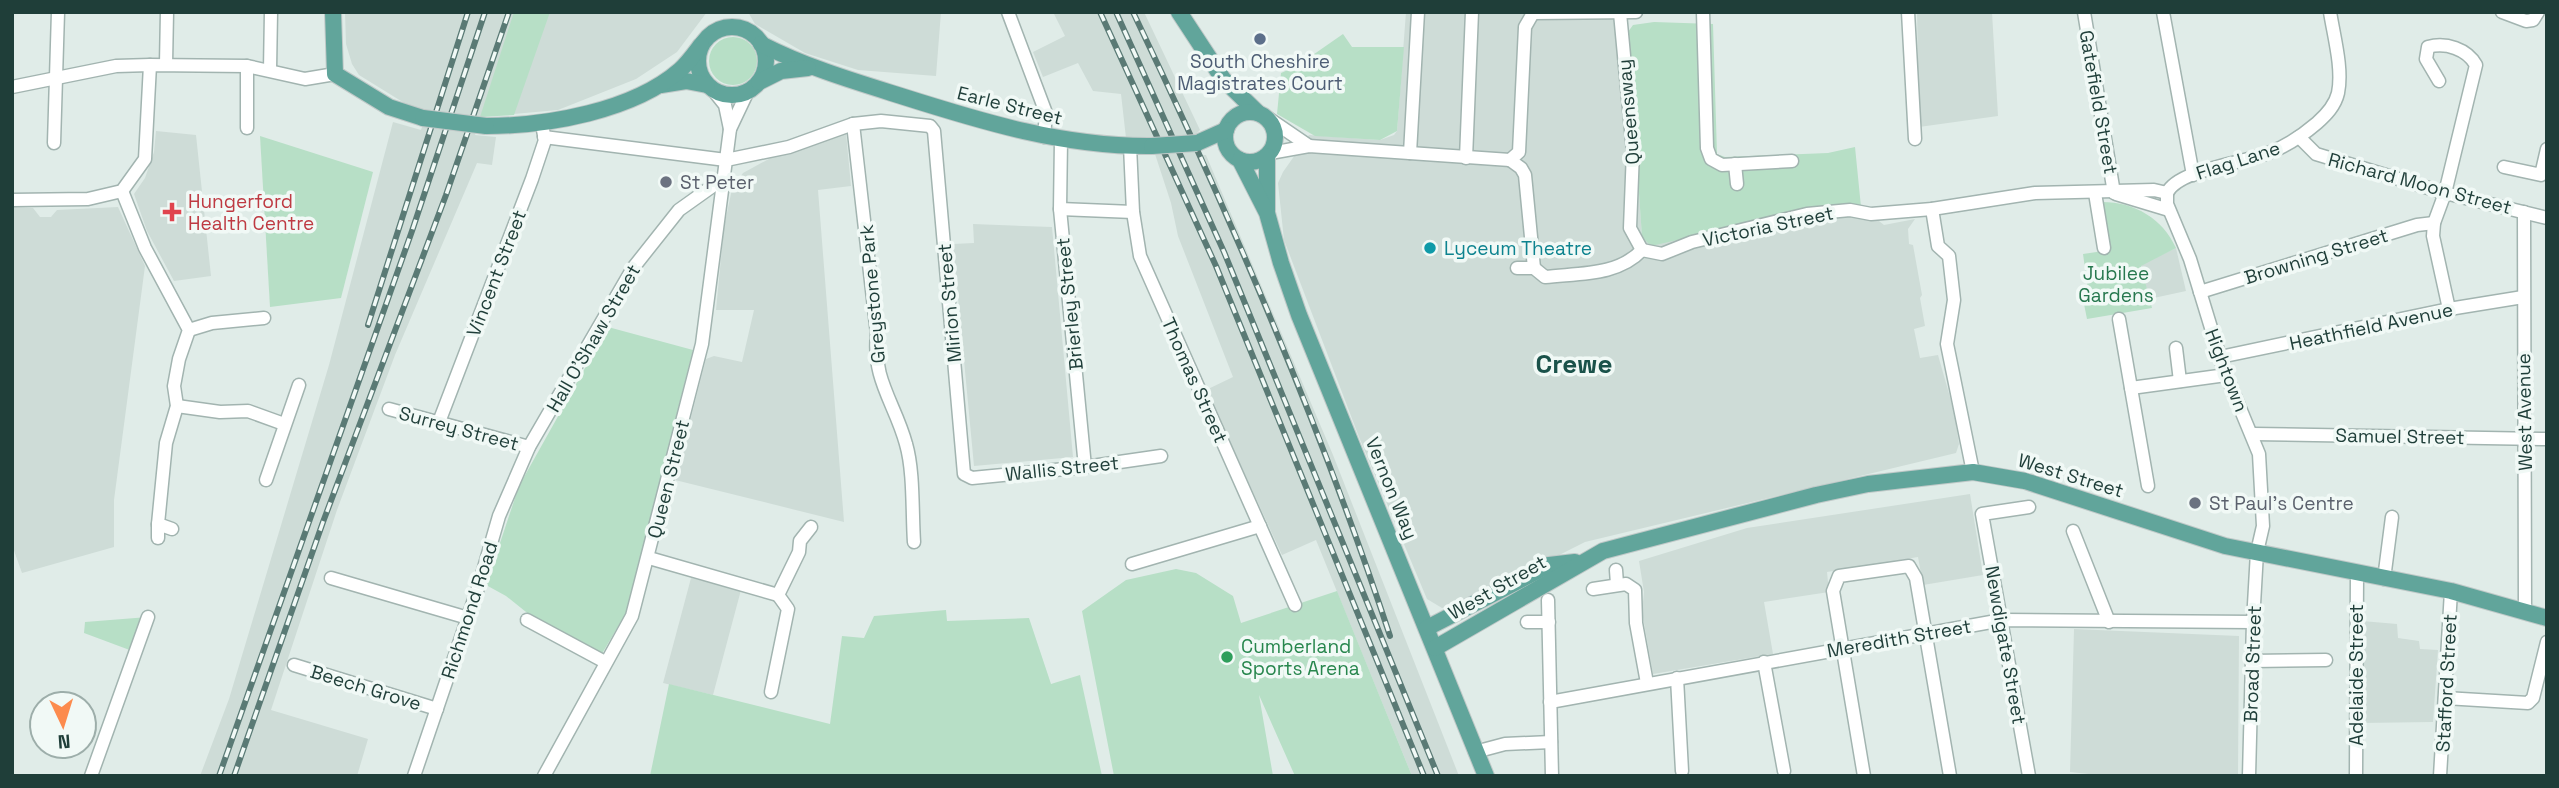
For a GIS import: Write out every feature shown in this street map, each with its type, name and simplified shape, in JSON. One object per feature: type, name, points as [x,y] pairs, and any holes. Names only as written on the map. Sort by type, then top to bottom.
[{"type":"main road","points":[[333,12],[334,74],[389,107],[423,118],[486,126],[543,130],[607,107],[659,85],[681,69],[712,34],[729,27],[746,30],[761,44],[766,63],[754,86],[730,95],[686,81],[659,85]]},
{"type":"main road","points":[[1179,12],[1223,79],[1262,115],[1276,138],[1268,155],[1253,162],[1236,157],[1226,144],[1223,79]]},
{"type":"main road","name":"Earle Street","points":[[761,44],[811,68],[967,117],[1044,137],[1130,146],[1200,143],[1236,157]]},
{"type":"main road","points":[[701,46],[698,66],[710,87]]},
{"type":"main road","name":"Earle Street","points":[[754,86],[781,71],[811,68]]},
{"type":"main road","points":[[1227,127],[1239,114],[1262,115]]},
{"type":"main road","name":"Earle Street","points":[[1200,143],[1227,127]]},
{"type":"main road","name":"Vernon Way","points":[[1268,155],[1268,212],[1280,264],[1486,776]]},
{"type":"main road","name":"Vernon Way","points":[[1236,157],[1268,212]]},
{"type":"main road","name":"West Street","points":[[1435,648],[1581,561],[1603,551],[1816,495],[1868,484],[1973,472],[2025,481],[2225,546],[2451,591],[2547,618]]},
{"type":"main road","name":"West Street","points":[[1427,628],[1549,565],[1581,561]]},
{"type":"street","points":[[54,143],[58,12]]},
{"type":"street","points":[[166,64],[167,12]]},
{"type":"street","points":[[270,70],[271,12]]},
{"type":"street","points":[[1008,12],[1046,113],[1044,137]]},
{"type":"street","points":[[1410,153],[1418,12]]},
{"type":"street","points":[[1466,158],[1472,12]]},
{"type":"street","points":[[1510,160],[1519,152],[1525,27],[1533,13],[1636,12]]},
{"type":"street","points":[[1703,12],[1707,148],[1711,159],[1722,164],[1792,161]]},
{"type":"street","points":[[1908,12],[1915,139]]},
{"type":"street","name":"Gatefield Street","points":[[2084,12],[2114,193]]},
{"type":"street","points":[[2163,12],[2193,175]]},
{"type":"street","name":"Flag Lane","points":[[2167,193],[2175,182],[2269,153],[2299,137],[2333,107],[2339,90],[2330,12]]},
{"type":"street","points":[[2501,12],[2529,21],[2538,13],[2547,20]]},
{"type":"street","name":"Queensway","points":[[1620,13],[1633,150],[1634,179],[1628,212],[1633,239],[1642,250]]},
{"type":"street","points":[[2439,81],[2426,59],[2428,47],[2446,46],[2471,56],[2476,65],[2445,193],[2434,223],[2433,236],[2449,309]]},
{"type":"street","points":[[12,200],[89,199],[122,191],[145,159],[150,65]]},
{"type":"street","points":[[12,87],[116,66],[247,66],[305,79],[334,74]]},
{"type":"street","points":[[247,66],[247,128]]},
{"type":"street","points":[[730,129],[754,86]]},
{"type":"street","points":[[710,87],[726,105],[730,129]]},
{"type":"street","points":[[1262,115],[1310,145]]},
{"type":"street","name":"Mirion Street","points":[[853,124],[881,121],[930,126],[934,131],[964,474]]},
{"type":"street","points":[[543,130],[570,141],[726,160],[789,146],[853,124]]},
{"type":"street","name":"Greystone Park","points":[[853,124],[877,334],[874,356],[884,392],[906,444],[914,542]]},
{"type":"street","name":"Queen Street","points":[[544,776],[632,616],[649,558],[702,344],[730,129]]},
{"type":"street","name":"Vincent Street","points":[[439,422],[543,130]]},
{"type":"street","name":"Richard Moon Street","points":[[2299,137],[2316,154],[2445,193],[2547,218]]},
{"type":"street","name":"Brierley Street","points":[[1061,140],[1060,209],[1085,467]]},
{"type":"street","points":[[1268,155],[1310,145],[1510,160],[1521,167],[1525,175],[1534,268]]},
{"type":"street","name":"Thomas Street","points":[[1130,146],[1133,212],[1140,256],[1295,605]]},
{"type":"street","points":[[2504,167],[2541,175],[2547,149]]},
{"type":"street","points":[[1735,164],[1737,184]]},
{"type":"street","name":"Hall O'Shaw Street","points":[[529,447],[633,268],[679,210],[724,178]]},
{"type":"street","name":"Victoria Street","points":[[1642,250],[1662,254],[1692,242],[1807,214],[1850,210],[1871,214],[1932,209],[2035,193],[2154,190],[2167,193]]},
{"type":"street","points":[[122,191],[145,248],[189,330],[178,359],[174,386],[177,406],[166,443],[158,538]]},
{"type":"street","points":[[2095,193],[2104,248]]},
{"type":"street","name":"Victoria Street","points":[[2114,193],[2169,210]]},
{"type":"street","name":"Hightown","points":[[2167,193],[2169,210],[2190,259],[2220,357],[2259,454],[2263,526],[2257,552]]},
{"type":"street","points":[[1060,209],[1133,212]]},
{"type":"street","points":[[1932,209],[1938,246],[1949,256],[1954,300],[1947,344],[1973,472]]},
{"type":"street","name":"West Avenue","points":[[2524,212],[2525,612]]},
{"type":"street","name":"Browning Street","points":[[2200,292],[2417,225],[2434,223]]},
{"type":"street","points":[[1517,268],[1534,268],[1545,277],[1611,269],[1630,263],[1642,250]]},
{"type":"street","name":"Heathfield Avenue","points":[[2220,357],[2449,309],[2523,297]]},
{"type":"street","points":[[189,330],[212,323],[264,318]]},
{"type":"street","points":[[2119,318],[2148,486]]},
{"type":"street","points":[[2176,348],[2180,381]]},
{"type":"street","points":[[2131,388],[2227,375]]},
{"type":"street","points":[[266,480],[299,385]]},
{"type":"street","points":[[177,406],[220,412],[247,411],[284,424]]},
{"type":"street","name":"Surrey Street","points":[[389,409],[529,447]]},
{"type":"street","name":"Samuel Street","points":[[2252,434],[2547,439]]},
{"type":"street","name":"Richmond Road","points":[[414,776],[468,618],[499,516],[529,447]]},
{"type":"street","name":"Wallis Street","points":[[964,474],[972,478],[1085,467],[1161,456]]},
{"type":"street","name":"Newdigate Street","points":[[2029,507],[1982,514],[2029,776]]},
{"type":"street","points":[[2384,579],[2392,517]]},
{"type":"street","points":[[158,524],[172,528]]},
{"type":"street","points":[[1132,564],[1259,526]]},
{"type":"street","points":[[778,595],[799,552],[800,541],[811,527]]},
{"type":"street","points":[[2073,531],[2109,622]]},
{"type":"street","name":"Broad Street","points":[[2249,776],[2257,552]]},
{"type":"street","points":[[649,558],[778,595],[789,609],[771,692]]},
{"type":"street","points":[[1864,776],[1833,591],[1839,576],[1909,566],[1916,578],[1950,776]]},
{"type":"street","points":[[1616,570],[1617,584]]},
{"type":"street","name":"Adelaide Street","points":[[2356,776],[2357,573]]},
{"type":"street","points":[[331,578],[468,618]]},
{"type":"street","points":[[1593,589],[1626,584],[1635,590],[1636,623],[1647,683]]},
{"type":"street","name":"Stafford Street","points":[[2440,776],[2451,591]]},
{"type":"street","points":[[1548,600],[1552,776]]},
{"type":"street","points":[[91,776],[148,617]]},
{"type":"street","points":[[527,620],[605,662]]},
{"type":"street","name":"Meredith Street","points":[[1550,702],[2002,620],[2253,622]]},
{"type":"street","points":[[1527,622],[1549,622]]},
{"type":"street","points":[[2445,698],[2528,703],[2533,698],[2547,642]]},
{"type":"street","points":[[2252,661],[2326,660]]},
{"type":"street","points":[[1764,662],[1784,771]]},
{"type":"street","name":"Beech Grove","points":[[294,665],[437,709]]},
{"type":"street","points":[[1677,678],[1682,771]]},
{"type":"street","points":[[1475,752],[1505,744],[1551,742]]},
{"type":"shaded area","points":[[345,12],[707,12],[677,52],[636,79],[558,110],[480,117],[475,135],[496,137],[492,165],[477,163],[395,355],[337,510],[271,710],[368,739],[357,776],[200,776],[229,699],[329,365],[393,122],[421,130],[427,111],[414,109],[359,75],[352,64],[346,44]]},
{"type":"shaded area","points":[[748,12],[941,12],[936,76],[858,70],[805,53],[755,24]]},
{"type":"shaded area","points":[[1053,12],[1144,12],[1200,130],[1194,136],[1202,155],[1206,155],[1333,455],[1459,776],[1412,776],[1316,540],[1282,555],[1206,390],[1233,377],[1178,236],[1171,203],[1155,154],[1148,139],[1126,138],[1121,94],[1093,91],[1078,63],[1043,77],[1033,52],[1065,36]]},
{"type":"shaded area","points":[[1406,12],[1627,12],[1642,237],[1828,206],[1861,207],[1884,225],[1915,219],[1908,229],[1909,244],[1913,245],[1925,326],[1914,329],[1920,358],[1938,355],[1954,411],[1959,444],[1956,453],[1585,542],[1458,606],[1442,608],[1427,599],[1359,437],[1284,240],[1278,183],[1309,135],[1380,140],[1394,135],[1397,131]]},
{"type":"shaded area","points":[[1917,12],[1992,12],[1998,116],[1919,127]]},
{"type":"shaded area","name":"Hungerford Health Centre","points":[[156,131],[196,135],[211,276],[174,281],[147,231],[134,194],[145,178],[154,152]]},
{"type":"shaded area","points":[[846,133],[851,186],[818,190],[844,522],[675,480],[706,359],[714,356],[742,362],[754,310],[716,310],[724,227],[732,189],[743,173],[776,155]]},
{"type":"shaded area","points":[[12,207],[33,208],[40,217],[51,217],[57,210],[118,207],[145,266],[114,500],[114,547],[22,573],[12,545]]},
{"type":"shaded area","points":[[973,224],[1052,227],[1073,457],[974,466],[953,244],[974,243]]},
{"type":"shaded area","points":[[2176,248],[2186,291],[2149,299],[2141,265]]},
{"type":"shaded area","points":[[1970,494],[1983,575],[1923,585],[1918,557],[1827,572],[1829,592],[1764,602],[1773,654],[1653,674],[1642,612],[1644,592],[1639,561],[1747,528]]},
{"type":"shaded area","points":[[691,578],[741,590],[713,695],[663,683]]},
{"type":"shaded area","points":[[2362,621],[2397,624],[2398,638],[2419,641],[2420,649],[2438,650],[2433,722],[2361,723]]},
{"type":"shaded area","points":[[2074,629],[2239,636],[2238,776],[2107,776],[2070,772]]},
{"type":"green space","points":[[514,12],[550,12],[514,115],[480,117]]},
{"type":"green space","points":[[1654,22],[1713,24],[1717,154],[1725,157],[1828,153],[1855,147],[1861,207],[1828,206],[1651,246],[1642,237],[1628,32],[1633,25]]},
{"type":"green space","points":[[1343,34],[1352,47],[1404,47],[1397,131],[1380,140],[1315,136],[1277,114],[1281,73],[1297,66]]},
{"type":"green space","points":[[733,37],[750,44],[757,61],[750,78],[733,85],[716,78],[709,61],[716,44]]},
{"type":"green space","points":[[260,136],[373,172],[341,298],[270,307]]},
{"type":"green space","name":"Jubilee Gardens","points":[[2102,202],[2126,205],[2146,214],[2164,229],[2176,248],[2141,266],[2152,308],[2087,319],[2083,299],[2089,297],[2083,254],[2110,250]]},
{"type":"green space","points":[[608,327],[693,350],[626,613],[600,657],[536,620],[506,596],[486,585],[519,486]]},
{"type":"green space","name":"Cumberland Sports Arena","points":[[1176,569],[1196,573],[1233,596],[1241,623],[1337,591],[1412,776],[1295,776],[1259,695],[1273,776],[1114,776],[1082,611],[1126,580]]},
{"type":"green space","points":[[946,610],[947,621],[1029,618],[1051,684],[1080,675],[1102,776],[650,776],[669,684],[830,724],[842,636],[864,638],[874,616]]},
{"type":"green space","points":[[148,617],[135,652],[84,633],[85,622]]},
{"type":"railway","points":[[368,325],[468,12]]},
{"type":"railway","points":[[219,776],[412,231],[485,12]]},
{"type":"railway","points":[[234,776],[323,522],[446,195],[509,12]]},
{"type":"railway","points":[[1100,12],[1216,266],[1424,776]]},
{"type":"railway","points":[[1116,12],[1224,252],[1438,776]]},
{"type":"railway","points":[[1133,12],[1272,320],[1334,477],[1390,636]]},
{"type":"place","name":"South Cheshire Magistrates Court","points":[[1260,39]]},
{"type":"place","name":"St Peter","points":[[666,182]]},
{"type":"place","name":"Hungerford Health Centre","points":[[172,212]]},
{"type":"place","name":"Lyceum Theatre","points":[[1430,248]]},
{"type":"place","name":"St Paul's Centre","points":[[2195,503]]},
{"type":"place","name":"Cumberland Sports Arena","points":[[1227,657]]},
{"type":"district","name":"Crewe","points":[[1574,364]]}]
